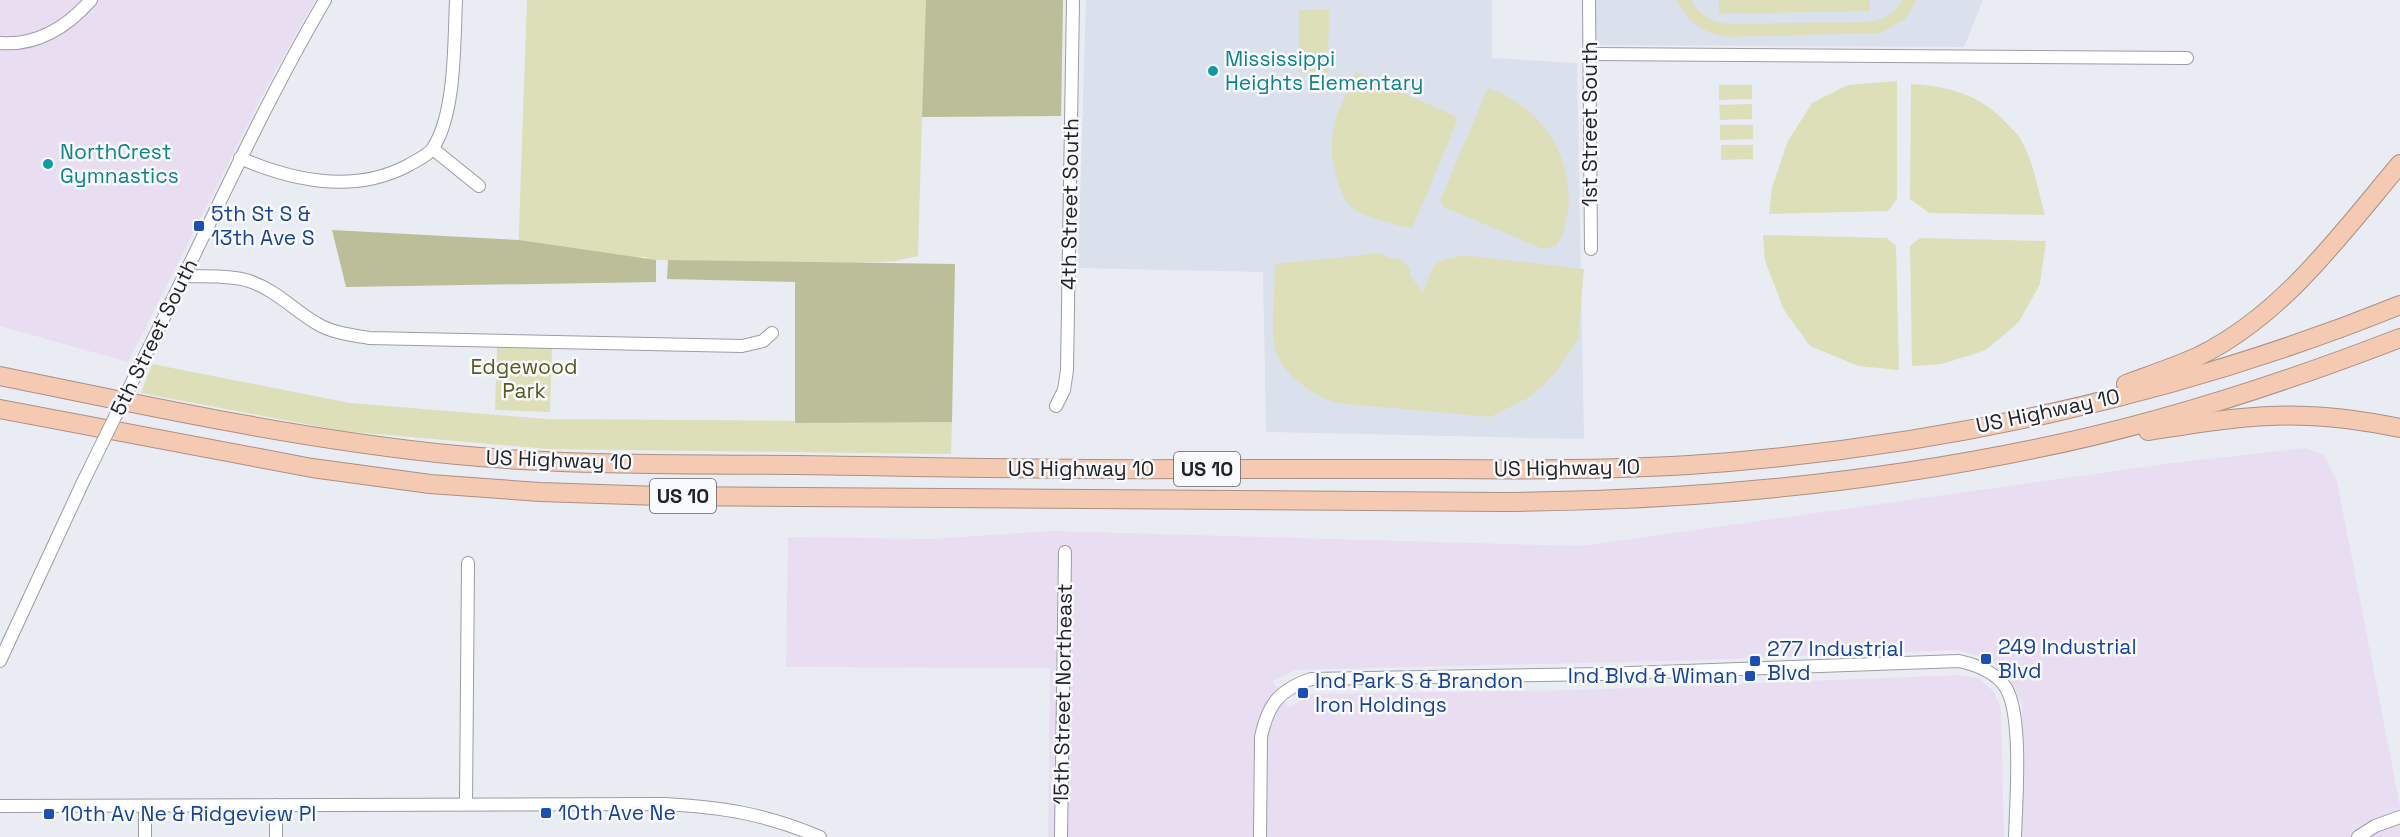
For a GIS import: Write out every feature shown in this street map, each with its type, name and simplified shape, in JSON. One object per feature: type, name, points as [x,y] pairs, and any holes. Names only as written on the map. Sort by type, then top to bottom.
[{"type":"highway","points":[[2101,401],[2124,385],[2200,355],[2249,324],[2284,294],[2325,253],[2400,164]]},
{"type":"highway","name":"US Highway 10","points":[[0,376],[299,434],[508,460],[589,464],[1062,470],[1568,470],[1688,465],[1779,457],[1974,428],[2101,401],[2296,344],[2400,305]]},
{"type":"highway","name":"US Highway 10","points":[[0,411],[370,477],[540,492],[660,496],[1531,502],[1709,495],[1777,489],[1880,476],[2037,449],[2138,424],[2242,394],[2400,338]]},
{"type":"highway","points":[[0,369],[76,392]]},
{"type":"highway","points":[[2037,449],[2201,423],[2255,417],[2309,416],[2362,421],[2400,429]]},
{"type":"street","points":[[0,43],[16,44],[34,41],[54,32],[74,20],[91,0]]},
{"type":"street","name":"5th Street South","points":[[0,661],[83,482],[185,276],[240,158],[291,58],[325,0]]},
{"type":"street","points":[[240,158],[272,172],[297,178],[350,182],[393,172],[421,158],[433,149],[446,117],[451,90],[456,0]]},
{"type":"street","name":"4th Street South","points":[[1056,406],[1064,390],[1067,370],[1073,0]]},
{"type":"street","name":"1st Street South","points":[[1589,0],[1591,249]]},
{"type":"street","points":[[1590,54],[2187,58]]},
{"type":"street","points":[[433,149],[479,186]]},
{"type":"street","points":[[185,276],[238,278],[251,282],[265,288],[315,323],[330,330],[369,338],[742,346],[763,341],[772,333]]},
{"type":"street","name":"15th Street Northeast","points":[[1061,837],[1065,552]]},
{"type":"street","points":[[466,804],[468,563]]},
{"type":"street","points":[[1260,837],[1261,737],[1264,722],[1272,704],[1282,693],[1296,684],[1311,679],[1328,677],[1498,677],[1959,661],[1977,664],[1993,674],[2006,688],[2013,705],[2016,724],[2015,837]]},
{"type":"street","points":[[0,806],[654,804],[717,807],[775,820],[820,837]]},
{"type":"street","points":[[276,805],[276,837]]},
{"type":"street","points":[[145,806],[146,837]]},
{"type":"street","points":[[2358,837],[2375,826],[2400,817]]},
{"type":"shaded area","points":[[0,0],[315,0],[271,79],[128,362],[0,326]]},
{"type":"shaded area","points":[[1086,0],[1492,0],[1492,58],[1577,63],[1584,439],[1266,432],[1263,272],[1078,268]]},
{"type":"shaded area","points":[[1596,0],[1983,0],[1964,47],[1596,45]]},
{"type":"shaded area","points":[[2305,448],[2323,454],[2337,481],[2400,806],[2400,837],[2022,837],[2022,705],[2010,679],[1991,659],[1957,650],[1704,660],[1296,670],[1273,681],[1288,708],[1310,694],[1580,690],[1959,675],[1979,678],[1994,692],[2001,709],[2004,837],[1048,837],[1050,668],[786,667],[788,537],[930,539],[1052,531],[1581,546],[2172,463]]},
{"type":"green space","points":[[527,0],[1063,0],[1061,116],[922,117],[918,256],[896,261],[855,263],[647,260],[647,257],[518,258]]},
{"type":"green space","points":[[926,0],[1063,0],[1061,116],[922,117]]},
{"type":"green space","points":[[1677,0],[1691,0],[1706,17],[1728,24],[1869,22],[1889,15],[1903,0],[1917,0],[1905,19],[1881,33],[1726,37],[1696,25],[1685,14]]},
{"type":"green space","points":[[1719,0],[1870,0],[1870,11],[1719,14]]},
{"type":"green space","points":[[1299,10],[1329,10],[1328,73],[1299,73]]},
{"type":"green space","points":[[1356,72],[1455,116],[1457,121],[1412,229],[1375,219],[1355,210],[1346,201],[1339,186],[1332,151],[1332,137],[1338,113]]},
{"type":"green space","points":[[1897,81],[1897,199],[1888,211],[1769,214],[1772,187],[1788,141],[1812,103],[1848,85]]},
{"type":"green space","points":[[1911,84],[1939,87],[1965,94],[1999,116],[2020,138],[2032,167],[2045,215],[1929,213],[1910,199]]},
{"type":"green space","points":[[1719,85],[1752,85],[1752,99],[1719,100]]},
{"type":"green space","points":[[1488,88],[1507,96],[1538,120],[1550,135],[1559,152],[1568,190],[1568,211],[1563,234],[1556,246],[1543,249],[1444,207],[1440,200]]},
{"type":"green space","points":[[1752,104],[1752,119],[1720,120],[1719,105]]},
{"type":"green space","points":[[1720,125],[1753,125],[1753,139],[1720,140]]},
{"type":"green space","points":[[1721,145],[1753,145],[1753,159],[1721,160]]},
{"type":"green space","points":[[332,230],[519,240],[656,260],[656,282],[346,287]]},
{"type":"green space","points":[[1763,235],[1887,238],[1896,246],[1899,370],[1858,366],[1810,346],[1784,310],[1765,261]]},
{"type":"green space","points":[[1920,238],[2046,241],[2040,284],[2019,322],[1986,350],[1942,364],[1912,366],[1910,246]]},
{"type":"green space","points":[[1381,253],[1392,259],[1399,258],[1410,268],[1410,275],[1423,293],[1435,265],[1443,260],[1462,255],[1584,269],[1578,340],[1544,385],[1528,398],[1490,417],[1336,403],[1297,381],[1282,364],[1277,354],[1273,326],[1275,264]]},
{"type":"green space","points":[[668,260],[955,264],[952,422],[795,423],[795,282],[667,279]]},
{"type":"green space","name":"Edgewood Park","points":[[497,346],[552,348],[550,412],[495,410]]},
{"type":"green space","points":[[152,364],[350,403],[547,419],[952,422],[951,454],[548,449],[343,431],[141,393]]},
{"type":"place","name":"Mississippi Heights Elementary","points":[[1213,71]]},
{"type":"place","name":"NorthCrest Gymnastics","points":[[48,164]]},
{"type":"place","name":"5th St S & 13th Ave S","points":[[199,226]]},
{"type":"place","name":"249 Industrial Blvd","points":[[1986,659]]},
{"type":"place","name":"277 Industrial Blvd","points":[[1755,661]]},
{"type":"place","name":"Ind Blvd & Wiman","points":[[1750,676]]},
{"type":"place","name":"Ind Park S & Brandon Iron Holdings","points":[[1303,693]]},
{"type":"place","name":"10th Ave Ne","points":[[546,813]]},
{"type":"place","name":"10th Av Ne & Ridgeview Pl","points":[[49,814]]}]
